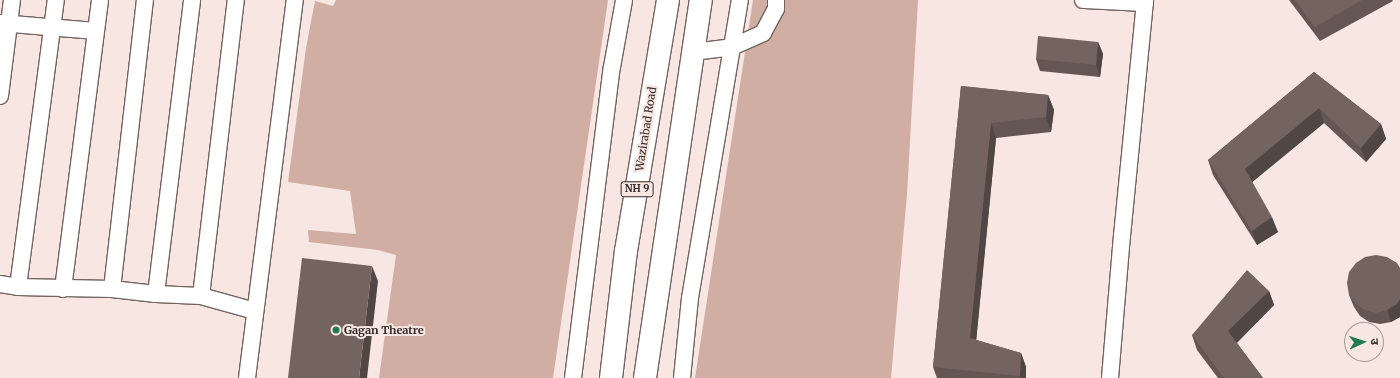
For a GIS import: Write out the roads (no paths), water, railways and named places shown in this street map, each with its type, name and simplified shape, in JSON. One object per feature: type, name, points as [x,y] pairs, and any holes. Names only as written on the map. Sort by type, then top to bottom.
[{"type":"highway","name":"Wazirabad Road","points":[[611,378],[626,251],[668,0]]},
{"type":"highway","points":[[645,378],[701,0]]},
{"type":"street","points":[[0,96],[5,23],[12,0]]},
{"type":"street","points":[[18,287],[56,0]]},
{"type":"street","points":[[63,289],[100,0]]},
{"type":"street","points":[[112,289],[145,0]]},
{"type":"street","points":[[156,294],[192,0]]},
{"type":"street","points":[[201,296],[236,0]]},
{"type":"street","points":[[247,378],[295,0]]},
{"type":"street","points":[[573,378],[612,67],[624,0]]},
{"type":"street","points":[[682,378],[690,298],[740,0]]},
{"type":"street","points":[[693,52],[732,47],[763,33],[776,8],[776,0]]},
{"type":"street","points":[[1083,0],[1145,2],[1110,378]]},
{"type":"street","points":[[5,23],[96,31]]},
{"type":"street","points":[[0,284],[18,287],[112,289],[156,294],[201,296],[255,311]]},
{"type":"place","name":"Gagan Theatre","points":[[336,330]]}]
